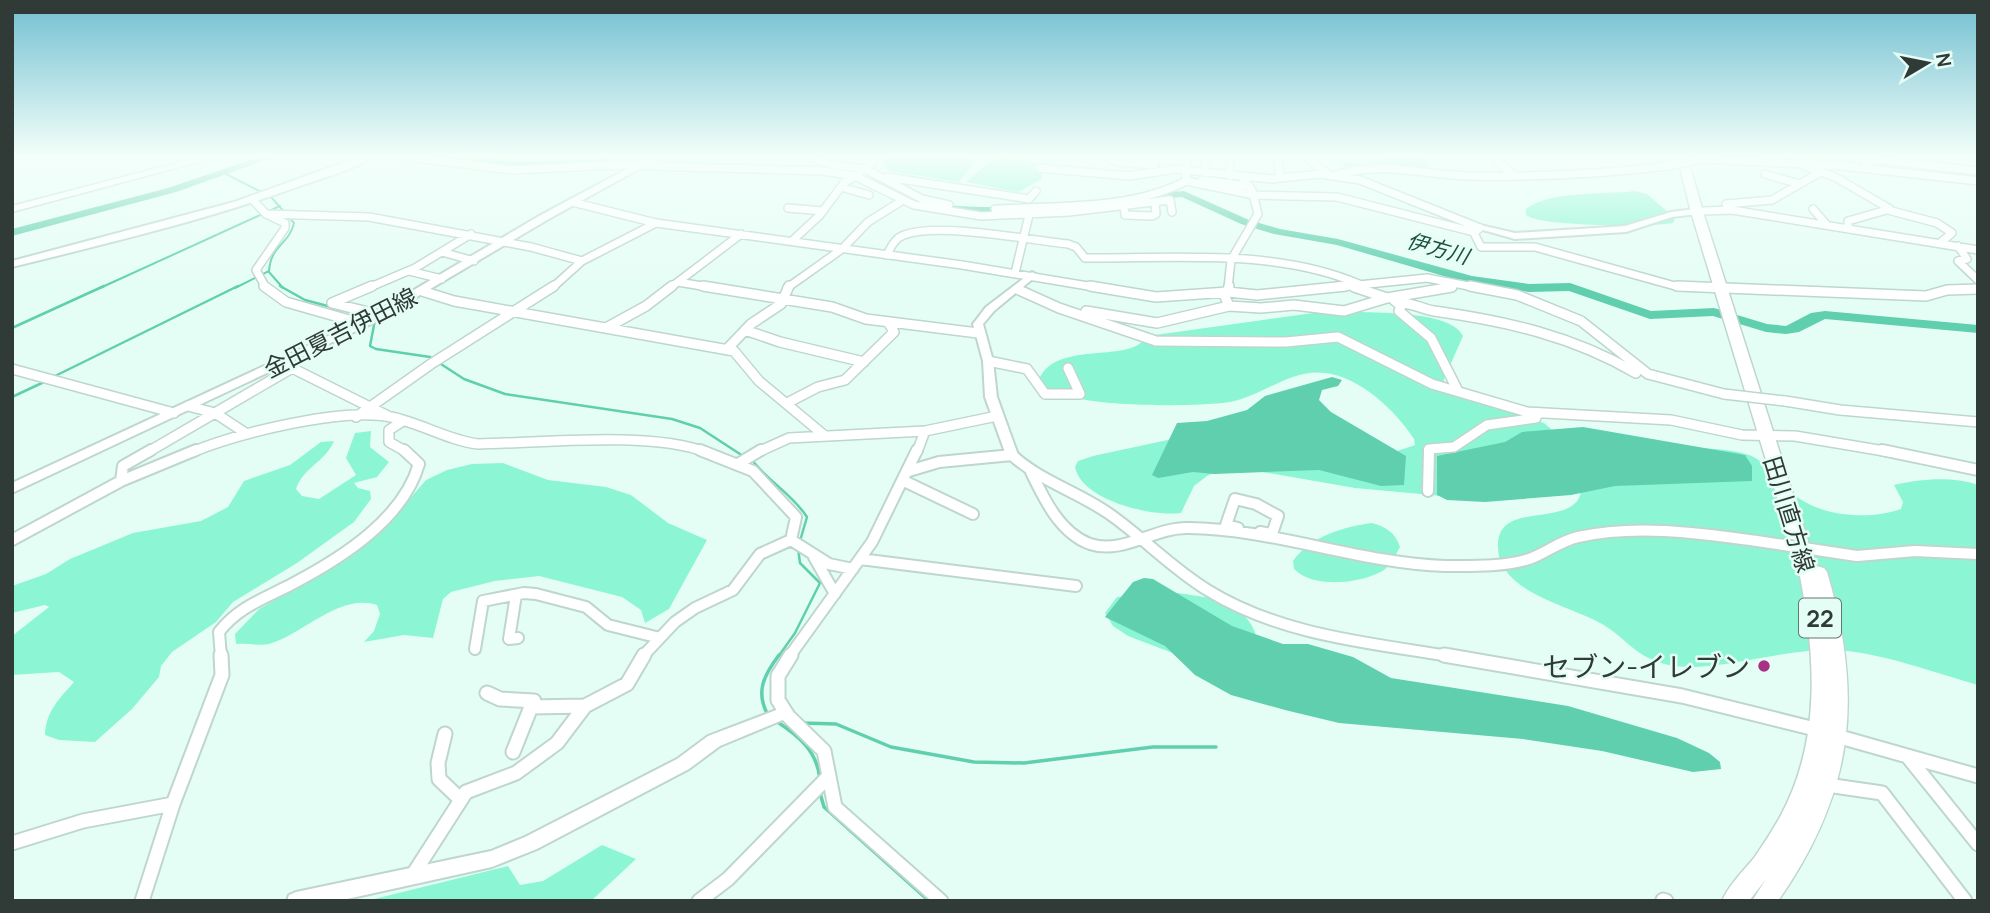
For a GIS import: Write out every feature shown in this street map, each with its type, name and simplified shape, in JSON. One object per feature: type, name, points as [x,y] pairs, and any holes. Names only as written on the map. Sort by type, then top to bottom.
[{"type":"main road","points":[[12,209],[52,199]]},
{"type":"main road","points":[[12,264],[135,234],[256,199]]},
{"type":"main road","name":"金田夏吉伊田線","points":[[12,489],[188,406],[286,366],[372,320],[578,199]]},
{"type":"main road","name":"田川直方線","points":[[1696,199],[1771,434],[1819,617],[1825,667],[1827,785],[1810,824],[1764,901]]},
{"type":"main road","name":"田川直方線","points":[[1697,199],[1700,212]]},
{"type":"main road","name":"田川直方線","points":[[1734,901],[1761,869],[1790,823],[1827,733]]},
{"type":"street","points":[[792,241],[832,199]]},
{"type":"street","points":[[921,199],[975,209],[1029,211]]},
{"type":"street","points":[[1092,206],[1129,199]]},
{"type":"street","points":[[1229,306],[1225,292],[1231,260],[1256,220],[1254,199]]},
{"type":"street","points":[[1344,199],[1477,230],[1515,236],[1626,229],[1671,215],[1721,210],[1978,250]]},
{"type":"street","points":[[1408,199],[1477,230]]},
{"type":"street","points":[[1721,210],[1719,205],[1774,199]]},
{"type":"street","points":[[1874,199],[1888,210],[1937,223],[1952,233],[1940,243]]},
{"type":"street","points":[[252,200],[285,223],[285,229],[261,259],[256,270],[266,289],[310,310],[372,320]]},
{"type":"street","points":[[727,349],[745,330],[781,304],[793,281],[842,249],[868,222],[903,200],[958,213],[1124,206],[1170,200],[1172,212]]},
{"type":"street","points":[[572,202],[656,223],[1032,275],[1156,297],[1225,292],[1257,295],[1427,278],[1463,287],[1517,295],[1581,321],[1638,369],[1707,391]]},
{"type":"street","points":[[1124,206],[1125,215],[1136,218],[1156,214],[1155,202]]},
{"type":"street","points":[[1136,218],[1140,204]]},
{"type":"street","points":[[788,208],[823,211]]},
{"type":"street","points":[[1814,209],[1827,225]]},
{"type":"street","points":[[1848,229],[1849,221],[1888,210]]},
{"type":"street","points":[[1015,273],[1025,241],[1029,211]]},
{"type":"street","points":[[269,214],[369,217],[471,234],[582,261]]},
{"type":"street","points":[[1912,218],[1937,216]]},
{"type":"street","points":[[356,417],[436,361],[548,291],[582,261],[656,223]]},
{"type":"street","points":[[1477,230],[1481,247],[1501,250],[1530,246],[1670,285],[1926,296],[1947,290],[1978,289]]},
{"type":"street","points":[[887,255],[896,240],[914,232],[938,232],[1068,244],[1076,247],[1085,258],[1277,262],[1360,285]]},
{"type":"street","points":[[372,320],[332,303],[408,271],[471,234]]},
{"type":"street","points":[[606,328],[646,306],[741,234]]},
{"type":"street","points":[[1958,246],[1967,259],[1958,261],[1978,280]]},
{"type":"street","points":[[442,252],[474,261]]},
{"type":"street","points":[[408,271],[442,279]]},
{"type":"street","points":[[1032,275],[982,317],[978,333],[988,361],[991,397],[1012,455],[1031,472],[1090,501],[1185,575],[1222,599],[1253,615],[1304,631],[1682,696],[1827,733],[1978,776]]},
{"type":"street","points":[[678,282],[784,298],[888,322],[978,333]]},
{"type":"street","points":[[1350,286],[1392,300],[1410,302],[1424,310],[1506,321],[1605,355],[1643,377],[1707,391],[1840,410],[1978,422]]},
{"type":"street","points":[[1017,289],[1055,304],[1157,323],[1229,306],[1261,308],[1294,305],[1344,311],[1438,287],[1463,287]]},
{"type":"street","points":[[422,291],[454,300],[734,351],[759,381],[825,436]]},
{"type":"street","points":[[1392,300],[1401,306],[1399,311],[1418,323],[1433,341],[1457,388]]},
{"type":"street","points":[[1055,304],[1059,308],[1168,342],[1286,342],[1338,337],[1432,384],[1457,388],[1486,401],[1543,413],[1609,419],[1671,420],[1742,435],[1771,434],[1853,444],[1978,470]]},
{"type":"street","points":[[787,403],[818,387],[845,380],[894,332],[888,322]]},
{"type":"street","points":[[745,330],[780,342],[864,362]]},
{"type":"street","points":[[988,361],[1027,369],[1045,394],[1080,394],[1068,368]]},
{"type":"street","points":[[121,481],[123,466],[215,413],[286,366],[397,419],[463,443],[669,442],[745,460],[789,439],[925,431],[960,426],[997,416]]},
{"type":"street","points":[[12,369],[174,413]]},
{"type":"street","points":[[188,406],[215,413],[247,434]]},
{"type":"street","points":[[1428,491],[1429,449],[1454,447],[1487,425],[1546,417],[1543,413]]},
{"type":"street","points":[[12,540],[121,481],[222,440],[304,421],[356,417],[397,419]]},
{"type":"street","points":[[142,901],[173,804],[222,675],[219,632],[236,613],[253,601],[293,583],[352,547],[399,501],[413,481],[419,464],[411,454],[389,442],[389,430],[397,419]]},
{"type":"street","points":[[775,716],[777,677],[873,541],[925,431]]},
{"type":"street","points":[[906,476],[939,462],[1012,455]]},
{"type":"street","points":[[745,460],[796,517],[800,546],[835,594]]},
{"type":"street","points":[[1031,472],[1055,515],[1089,544],[1119,547],[1160,529],[1185,528],[1249,533],[1272,534],[1278,516],[1256,504],[1235,499],[1226,525],[1249,533],[1355,555],[1435,564],[1481,565],[1528,559],[1574,538],[1628,530],[1756,541],[1857,556],[1915,551],[1978,554]]},
{"type":"street","points":[[906,476],[973,514]]},
{"type":"street","points":[[411,878],[466,792],[516,774],[557,743],[585,706],[627,684],[641,658],[675,622],[695,608],[733,590],[766,549],[800,546],[829,564],[856,564],[1076,586]]},
{"type":"street","points":[[475,649],[483,601],[516,595],[536,594],[586,607],[608,625],[660,638]]},
{"type":"street","points":[[516,595],[509,639],[518,638]]},
{"type":"street","points":[[487,693],[500,699],[534,701],[513,752]]},
{"type":"street","points":[[531,707],[585,706]]},
{"type":"street","points":[[775,716],[824,751],[830,798],[835,807],[942,901]]},
{"type":"street","points":[[296,901],[492,859],[531,843],[683,764],[714,741],[775,716]]},
{"type":"street","points":[[445,734],[436,769],[440,782],[448,792],[461,800]]},
{"type":"street","points":[[1908,756],[1978,844]]},
{"type":"street","points":[[699,901],[728,879],[827,778]]},
{"type":"street","points":[[1827,785],[1882,793],[1965,901]]},
{"type":"street","points":[[12,843],[83,821],[173,804]]},
{"type":"shaded area","points":[[1549,199],[1652,199],[1675,218],[1673,223],[1621,225],[1552,222],[1526,215],[1526,209]]},
{"type":"shaded area","points":[[1313,313],[1416,315],[1446,322],[1456,328],[1463,336],[1444,379],[1444,385],[1452,394],[1544,423],[1555,437],[1442,496],[1355,488],[1245,469],[1223,469],[1194,486],[1181,513],[1168,514],[1136,509],[1103,497],[1080,479],[1075,467],[1078,461],[1186,436],[1394,452],[1415,445],[1414,439],[1397,417],[1364,388],[1352,381],[1326,373],[1289,378],[1230,402],[1189,405],[1128,404],[1070,397],[1050,390],[1039,380],[1055,362],[1080,355],[1120,351],[1155,335]]},
{"type":"shaded area","points":[[1332,377],[1342,380],[1338,386],[1322,390],[1319,400],[1331,412],[1406,456],[1404,485],[1381,486],[1319,470],[1214,474],[1193,472],[1158,478],[1152,475],[1177,423],[1207,421],[1247,410],[1265,396]]},
{"type":"shaded area","points":[[1583,427],[1745,455],[1752,466],[1752,481],[1615,486],[1571,495],[1485,502],[1447,500],[1437,495],[1437,456],[1505,442],[1522,432]]},
{"type":"shaded area","points":[[371,431],[370,447],[389,462],[377,477],[354,483],[358,488],[370,491],[371,499],[354,522],[297,563],[233,602],[216,622],[172,652],[161,666],[159,677],[132,709],[95,742],[59,740],[45,735],[51,712],[74,682],[59,672],[12,675],[12,636],[49,607],[45,605],[12,613],[12,586],[46,574],[70,559],[133,533],[201,521],[228,507],[244,481],[290,465],[321,442],[334,441],[296,489],[302,496],[319,499],[356,475],[346,458],[355,433]]},
{"type":"shaded area","points":[[1674,447],[1721,449],[1749,455],[1763,463],[1791,492],[1808,504],[1848,515],[1875,515],[1901,509],[1903,502],[1894,485],[1936,479],[1958,480],[1978,485],[1978,685],[1869,654],[1833,650],[1813,650],[1706,666],[1669,665],[1640,653],[1602,624],[1538,595],[1509,575],[1501,561],[1498,545],[1501,532],[1509,523],[1571,506],[1580,495],[1581,467]]},
{"type":"shaded area","points":[[503,463],[548,480],[606,487],[631,495],[668,523],[707,540],[669,609],[645,623],[641,610],[622,597],[539,576],[495,581],[451,592],[443,599],[433,638],[404,635],[364,642],[374,631],[380,614],[377,605],[363,603],[335,609],[269,644],[236,644],[235,634],[259,609],[353,555],[379,534],[426,480],[447,470],[472,464]]},
{"type":"shaded area","points":[[1372,523],[1389,531],[1400,547],[1384,570],[1363,579],[1325,582],[1313,580],[1294,569],[1293,561],[1300,552],[1318,539],[1339,530]]},
{"type":"shaded area","points":[[1144,578],[1153,579],[1232,626],[1283,644],[1308,644],[1353,657],[1391,678],[1568,706],[1677,738],[1709,753],[1720,762],[1721,769],[1693,772],[1602,751],[1523,739],[1339,723],[1231,695],[1195,675],[1165,646],[1105,617],[1133,582]]},
{"type":"shaded area","points":[[1171,592],[1216,600],[1239,610],[1248,619],[1260,648],[1211,661],[1170,652],[1128,636],[1113,626],[1105,613],[1117,597]]},
{"type":"shaded area","points":[[602,845],[636,859],[591,901],[366,901],[508,866],[520,885],[543,881]]},
{"type":"waterway","points":[[12,233],[140,199]]},
{"type":"waterway","points":[[272,199],[279,206]]},
{"type":"waterway","name":"伊方川","points":[[908,199],[929,205],[964,210],[1011,210]]},
{"type":"waterway","name":"伊方川","points":[[1194,199],[1245,222],[1278,232],[1338,242],[1471,280],[1529,288],[1570,287],[1650,315],[1714,312],[1766,328],[1786,330],[1794,329],[1816,316],[1825,315],[1978,329]]},
{"type":"waterway","points":[[100,288],[279,206]]},
{"type":"waterway","points":[[279,206],[294,223],[270,263],[269,272],[282,287]]},
{"type":"waterway","points":[[235,288],[269,271]]},
{"type":"waterway","points":[[12,328],[104,286]]},
{"type":"waterway","points":[[53,377],[238,286]]},
{"type":"waterway","points":[[282,287],[305,300],[369,317]]},
{"type":"waterway","points":[[375,320],[370,346],[376,349],[430,357],[464,379],[505,394],[672,419],[700,428],[743,456]]},
{"type":"waterway","points":[[12,397],[44,382]]},
{"type":"waterway","points":[[752,460],[807,517],[800,541]]},
{"type":"waterway","points":[[778,657],[795,633],[820,583],[800,563],[798,548]]},
{"type":"waterway","points":[[768,715],[762,699],[763,684],[779,655]]},
{"type":"waterway","points":[[776,721],[806,745],[815,760],[820,779]]},
{"type":"waterway","points":[[803,723],[836,724],[891,747],[974,762],[1024,763],[1153,747],[1216,747]]},
{"type":"waterway","points":[[820,793],[824,807],[929,901]]},
{"type":"place","name":"セブン-イレブン","points":[[1764,666]]}]
